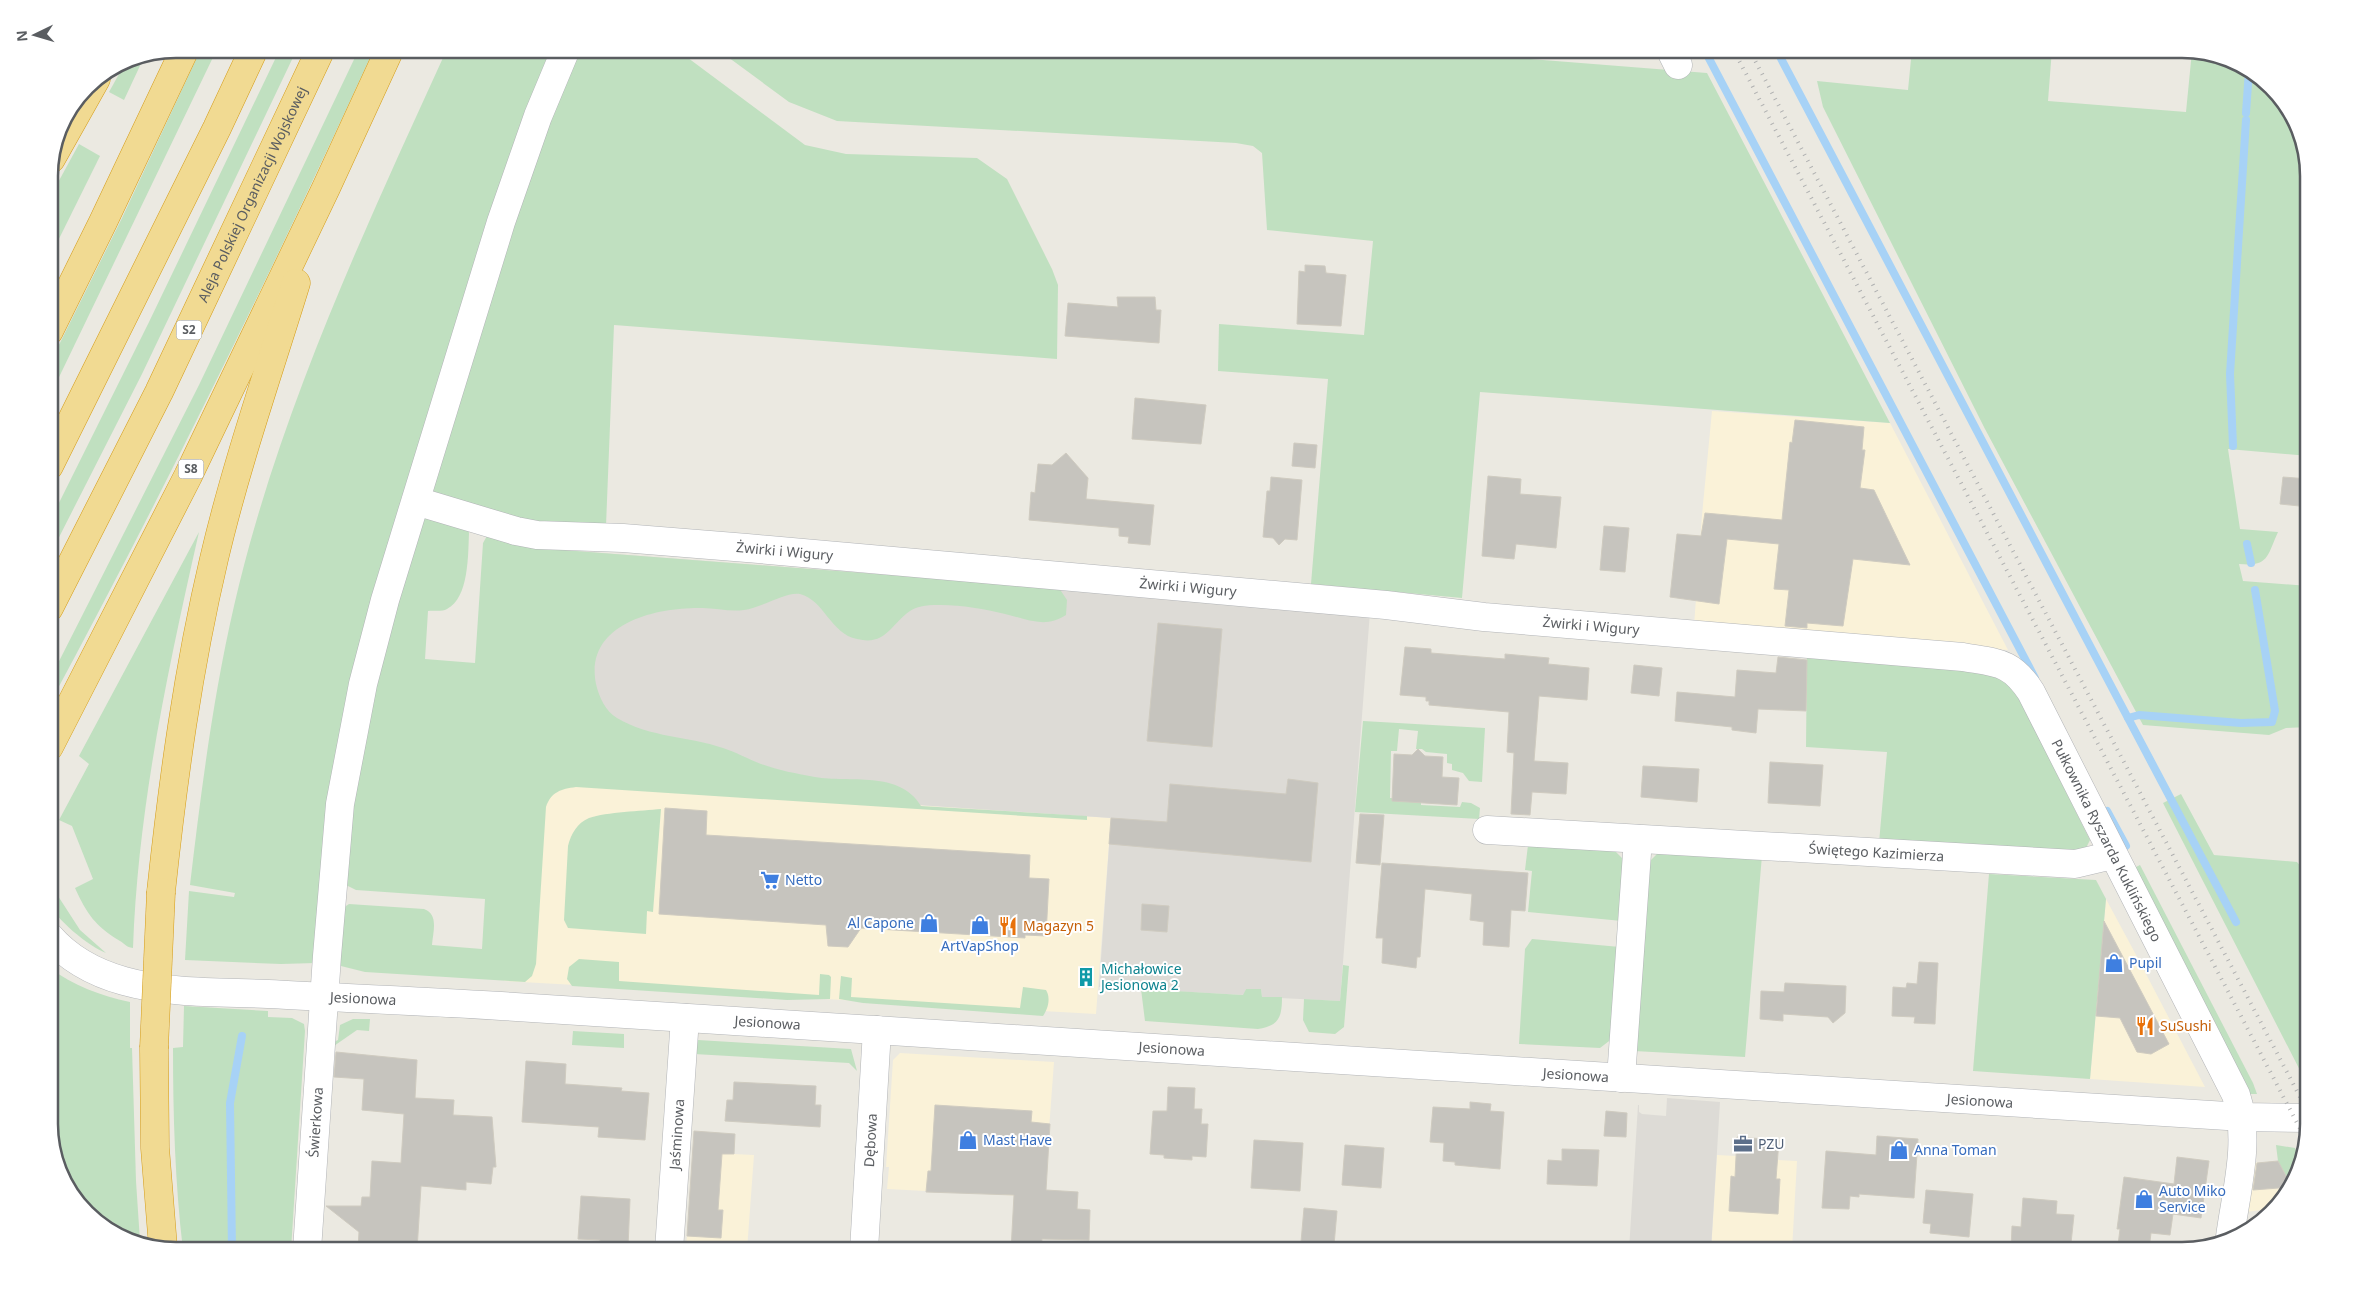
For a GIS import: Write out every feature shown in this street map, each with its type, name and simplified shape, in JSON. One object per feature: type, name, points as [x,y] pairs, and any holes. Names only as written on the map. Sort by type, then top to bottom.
[{"type":"highway","points":[[58,312],[181,58]]},
{"type":"highway","points":[[58,448],[250,58]]},
{"type":"highway","name":"Aleja Polskiej Organizacji Wojskowej","points":[[58,590],[159,392],[317,58]]},
{"type":"highway","name":"S8","points":[[58,729],[188,476],[326,188],[386,58]]},
{"type":"highway","points":[[67,131],[82,104]]},
{"type":"highway","points":[[163,1240],[156,1148],[154,1048],[161,892],[169,813],[192,663],[214,558],[246,443],[326,188]]},
{"type":"street","name":"Świerkowa","points":[[308,1242],[324,996],[340,804],[352,735],[368,662],[501,222],[538,116],[562,58]]},
{"type":"street","name":"Żwirki i Wigury","points":[[416,501],[516,531],[536,535],[622,538],[747,548],[1386,605],[1484,617],[1963,658]]},
{"type":"street","name":"Pułkownika Ryszarda Kuklińskiego","points":[[1963,658],[2004,665],[2021,676],[2227,1074],[2243,1117],[2242,1150],[2231,1230]]},
{"type":"street","name":"Świętego Kazimierza","points":[[1487,830],[2075,864],[2114,855]]},
{"type":"street","points":[[1620,1078],[1638,839]]},
{"type":"street","name":"Jesionowa","points":[[58,946],[78,961],[107,975],[138,984],[192,990],[685,1018],[2243,1117],[2300,1118]]},
{"type":"street","name":"Jaśminowa","points":[[670,1242],[685,1018]]},
{"type":"street","name":"Dębowa","points":[[864,1242],[877,1030]]},
{"type":"shaded area","points":[[1712,411],[1890,423],[2008,650],[1694,626]]},
{"type":"shaded area","points":[[536,548],[1370,612],[1340,1001],[1262,997],[1261,989],[1246,989],[1244,995],[1099,987],[1111,818],[564,781]]},
{"type":"shaded area","points":[[519,779],[1111,818],[1096,1014],[504,981]]},
{"type":"shaded area","points":[[2106,899],[2134,951],[2205,1087],[2090,1079]]},
{"type":"shaded area","name":"Mast Have","points":[[900,1053],[1054,1062],[1044,1197],[887,1189],[889,1167],[886,1167],[893,1060]]},
{"type":"shaded area","points":[[1667,1098],[1720,1102],[1711,1242],[1629,1242],[1638,1105],[1639,1112],[1642,1114],[1666,1116]]},
{"type":"shaded area","points":[[1737,1137],[1779,1140],[1777,1160],[1797,1161],[1792,1242],[1712,1242],[1717,1155],[1736,1156]]},
{"type":"shaded area","points":[[693,1152],[754,1155],[748,1242],[686,1242]]},
{"type":"shaded area","points":[[2278,1161],[2287,1178],[2266,1207],[2262,1210],[2246,1212],[2252,1163]]},
{"type":"green space","points":[[197,58],[213,58],[58,379],[58,347],[122,218]]},
{"type":"green space","points":[[276,58],[293,58],[142,374],[58,539],[58,505],[149,322]]},
{"type":"green space","points":[[355,58],[370,58],[217,380],[58,688],[58,663],[199,385]]},
{"type":"green space","points":[[443,58],[552,58],[358,658],[316,963],[281,964],[185,960],[189,891],[234,897],[235,893],[190,885],[214,710],[234,606],[253,533],[275,462],[300,392],[355,253]]},
{"type":"green space","points":[[573,58],[688,58],[805,145],[846,154],[977,158],[1007,179],[1052,269],[1058,285],[1057,359],[614,325],[606,526],[513,523],[431,493],[533,156]]},
{"type":"green space","points":[[729,58],[1518,58],[1707,73],[1890,423],[1480,392],[1462,598],[1311,584],[1328,379],[1218,371],[1219,324],[1364,335],[1373,241],[1267,230],[1262,153],[1253,146],[1236,143],[837,121],[789,102]]},
{"type":"green space","points":[[1911,58],[2051,58],[2048,101],[2186,112],[2191,58],[2220,64],[2248,77],[2281,110],[2294,138],[2300,168],[2300,455],[2228,449],[2240,529],[2278,532],[2269,553],[2262,562],[2239,564],[2243,581],[2300,585],[2300,727],[2286,728],[2269,735],[2143,725],[1985,429],[1823,107],[1817,81],[1908,90]]},
{"type":"green space","points":[[141,63],[124,100],[109,92],[120,72]]},
{"type":"green space","points":[[79,144],[100,156],[58,241],[58,182]]},
{"type":"green space","points":[[427,514],[468,528],[469,533],[466,575],[460,596],[447,609],[428,611],[425,659],[475,663],[483,543],[488,534],[537,548],[1059,588],[1067,600],[1066,615],[1051,621],[1036,622],[990,610],[949,605],[929,605],[910,611],[887,633],[875,640],[857,639],[848,636],[815,603],[808,597],[800,594],[781,597],[744,610],[684,608],[665,611],[628,623],[612,633],[601,646],[595,663],[596,684],[606,708],[617,718],[630,725],[656,733],[710,744],[733,751],[774,768],[815,777],[873,780],[887,783],[900,787],[912,795],[921,806],[1087,816],[1087,820],[576,787],[557,792],[546,807],[536,964],[532,976],[525,982],[365,972],[337,965],[343,908],[349,904],[424,909],[429,911],[433,919],[432,945],[482,949],[485,899],[356,890],[346,885],[343,878],[365,721],[421,520]]},
{"type":"green space","points":[[199,532],[176,635],[156,739],[141,843],[133,948],[104,930],[93,919],[84,905],[75,888],[93,879],[72,826],[59,820],[89,764],[79,756]]},
{"type":"green space","points":[[1807,650],[1929,663],[1996,676],[2015,690],[2090,840],[2086,848],[2081,852],[1879,843],[1887,752],[1806,747]]},
{"type":"green space","points":[[1363,721],[1485,728],[1482,782],[1469,781],[1463,773],[1452,770],[1452,764],[1447,763],[1447,754],[1416,749],[1418,731],[1399,729],[1397,751],[1391,751],[1390,798],[1421,799],[1421,805],[1460,807],[1462,802],[1471,803],[1480,808],[1479,819],[1355,812]]},
{"type":"green space","points":[[2181,794],[2214,855],[2297,862],[2300,866],[2300,1070],[2163,803]]},
{"type":"green space","points":[[661,809],[653,912],[647,911],[646,934],[568,928],[564,920],[568,846],[575,829],[585,820],[596,816]]},
{"type":"green space","points":[[1528,845],[1615,851],[1627,863],[1622,921],[1528,912],[1532,871],[1525,870]]},
{"type":"green space","points":[[1658,853],[1762,855],[1745,1057],[1634,1051],[1648,863]]},
{"type":"green space","points":[[2140,865],[2257,1094],[2250,1094],[2130,870]]},
{"type":"green space","points":[[1989,874],[2096,880],[2106,899],[2090,1079],[1973,1071]]},
{"type":"green space","points":[[58,896],[80,930],[106,953],[82,938],[58,916]]},
{"type":"green space","points":[[1532,939],[1620,947],[1613,1038],[1600,1048],[1519,1044],[1525,949]]},
{"type":"green space","points":[[579,959],[619,962],[619,981],[819,995],[820,974],[829,975],[831,977],[830,999],[787,1000],[572,986],[567,979],[569,967]]},
{"type":"green space","points":[[1343,965],[1349,966],[1344,1027],[1335,1034],[1309,1032],[1303,1020],[1304,999],[1340,1001]]},
{"type":"green space","points":[[58,974],[108,997],[130,1002],[130,1048],[132,1048],[140,1235],[110,1222],[98,1212],[77,1189],[64,1161],[58,1131]]},
{"type":"green space","points":[[841,976],[852,978],[851,997],[1020,1008],[1023,987],[1046,990],[1048,1003],[1043,1016],[863,1003],[839,999]]},
{"type":"green space","points":[[1141,989],[1243,995],[1246,989],[1261,989],[1262,997],[1282,997],[1281,1010],[1275,1023],[1258,1029],[1145,1021]]},
{"type":"green space","points":[[184,1006],[268,1011],[268,1017],[292,1018],[304,1024],[292,1242],[182,1242],[175,1149],[173,1048],[183,1047]]},
{"type":"green space","points":[[353,1019],[370,1019],[369,1031],[357,1030],[331,1048],[331,1043],[338,1040],[340,1025]]},
{"type":"green space","points":[[573,1031],[624,1034],[624,1048],[572,1045]]},
{"type":"green space","points":[[698,1040],[851,1049],[857,1071],[849,1063],[694,1054]]},
{"type":"green space","points":[[2276,1145],[2295,1148],[2297,1151],[2294,1161],[2287,1178],[2278,1161]]},
{"type":"building","points":[[1305,265],[1325,266],[1326,273],[1346,275],[1341,326],[1297,324],[1299,271],[1305,272]]},
{"type":"building","points":[[1117,297],[1155,297],[1156,310],[1161,310],[1159,343],[1065,336],[1068,303],[1118,307]]},
{"type":"building","points":[[1135,398],[1206,405],[1201,444],[1132,439]]},
{"type":"building","points":[[1795,420],[1864,427],[1862,450],[1865,450],[1860,488],[1874,490],[1910,565],[1853,559],[1843,626],[1807,623],[1807,628],[1785,626],[1789,590],[1774,589],[1779,544],[1727,539],[1719,604],[1670,597],[1677,534],[1701,536],[1705,513],[1782,520],[1790,442],[1792,443]]},
{"type":"building","points":[[1294,443],[1317,445],[1315,468],[1292,466]]},
{"type":"building","points":[[1066,453],[1088,478],[1086,499],[1154,505],[1150,545],[1128,543],[1129,537],[1119,536],[1119,528],[1029,520],[1031,492],[1035,493],[1038,464],[1052,465]]},
{"type":"building","points":[[1488,476],[1521,479],[1520,494],[1561,497],[1556,548],[1516,544],[1514,559],[1482,556]]},
{"type":"building","points":[[1271,477],[1302,480],[1297,540],[1285,539],[1279,545],[1273,538],[1263,537],[1267,491],[1270,491]]},
{"type":"building","points":[[2283,477],[2300,478],[2300,506],[2280,504]]},
{"type":"building","points":[[1604,526],[1629,528],[1625,572],[1600,570]]},
{"type":"building","points":[[1158,623],[1222,629],[1212,747],[1147,741]]},
{"type":"building","points":[[1405,647],[1431,649],[1431,653],[1505,659],[1505,654],[1549,658],[1548,664],[1589,668],[1587,700],[1539,696],[1534,761],[1568,763],[1566,794],[1532,792],[1530,815],[1511,814],[1514,753],[1507,752],[1509,712],[1429,705],[1426,697],[1400,695]]},
{"type":"building","points":[[1778,657],[1807,660],[1806,711],[1758,709],[1756,733],[1732,730],[1732,727],[1675,721],[1677,692],[1735,697],[1737,670],[1776,673]]},
{"type":"building","points":[[1634,665],[1662,668],[1659,696],[1631,693]]},
{"type":"building","points":[[1418,749],[1425,756],[1443,757],[1442,777],[1459,778],[1457,805],[1392,801],[1394,754],[1412,755]]},
{"type":"building","points":[[1770,762],[1823,765],[1820,806],[1768,803]]},
{"type":"building","points":[[1643,766],[1699,769],[1697,802],[1641,797]]},
{"type":"building","points":[[1288,779],[1318,783],[1311,862],[1109,844],[1111,818],[1167,822],[1170,784],[1286,794]]},
{"type":"building","points":[[665,808],[707,811],[706,835],[1030,855],[1029,878],[1049,879],[1046,936],[1025,935],[1025,938],[861,928],[848,947],[828,946],[826,925],[659,914]]},
{"type":"building","points":[[1360,814],[1384,815],[1380,865],[1356,863]]},
{"type":"building","points":[[1382,863],[1528,873],[1525,911],[1511,910],[1509,947],[1483,945],[1484,922],[1470,920],[1472,894],[1425,889],[1420,957],[1417,957],[1416,968],[1382,963],[1383,938],[1376,938]]},
{"type":"building","points":[[1142,904],[1169,906],[1167,932],[1141,930]]},
{"type":"building","points":[[2104,921],[2169,1044],[2151,1054],[2137,1052],[2120,1018],[2096,1016]]},
{"type":"building","points":[[1919,962],[1938,963],[1935,1024],[1914,1023],[1915,1017],[1892,1016],[1893,987],[1906,988],[1907,983],[1917,984]]},
{"type":"building","points":[[1785,983],[1846,986],[1845,1013],[1833,1023],[1828,1017],[1783,1014],[1783,1021],[1760,1019],[1761,991],[1784,992]]},
{"type":"building","points":[[336,1052],[417,1060],[415,1098],[454,1100],[453,1115],[492,1117],[496,1167],[493,1167],[491,1184],[466,1182],[466,1190],[421,1186],[418,1242],[358,1242],[359,1232],[326,1206],[361,1206],[362,1197],[370,1197],[372,1161],[401,1163],[404,1114],[362,1110],[364,1079],[334,1077]]},
{"type":"building","points":[[526,1061],[566,1064],[565,1084],[622,1088],[621,1091],[649,1093],[645,1140],[598,1137],[599,1127],[522,1122]]},
{"type":"building","points":[[734,1082],[816,1086],[815,1105],[821,1105],[820,1127],[725,1121],[727,1100],[733,1100]]},
{"type":"building","points":[[1168,1087],[1195,1088],[1194,1109],[1202,1109],[1201,1124],[1208,1124],[1206,1157],[1192,1156],[1192,1160],[1164,1158],[1164,1155],[1150,1154],[1153,1111],[1167,1111]]},
{"type":"building","points":[[1470,1102],[1491,1104],[1490,1111],[1504,1112],[1500,1169],[1455,1165],[1455,1162],[1443,1161],[1444,1143],[1430,1142],[1433,1107],[1470,1109]]},
{"type":"building","points":[[935,1105],[1032,1111],[1031,1122],[1050,1124],[1046,1190],[1078,1192],[1077,1209],[1090,1210],[1089,1240],[1042,1239],[1042,1242],[1011,1242],[1014,1195],[926,1192],[928,1171],[931,1171]]},
{"type":"building","points":[[1606,1111],[1627,1113],[1626,1137],[1604,1136]]},
{"type":"building","points":[[694,1131],[735,1134],[734,1154],[722,1154],[718,1210],[723,1210],[721,1238],[687,1236]]},
{"type":"building","points":[[1877,1136],[1918,1139],[1914,1198],[1859,1194],[1859,1197],[1850,1196],[1849,1209],[1822,1208],[1826,1151],[1876,1155]]},
{"type":"building","points":[[1737,1137],[1779,1140],[1776,1179],[1780,1179],[1778,1214],[1729,1211],[1731,1176],[1735,1177]]},
{"type":"building","points":[[1254,1140],[1303,1143],[1300,1191],[1251,1188]]},
{"type":"building","points":[[1345,1145],[1384,1148],[1381,1188],[1342,1185]]},
{"type":"building","points":[[1562,1149],[1599,1150],[1597,1186],[1547,1184],[1548,1160],[1562,1161]]},
{"type":"building","points":[[2177,1157],[2209,1161],[2201,1218],[2173,1214],[2170,1235],[2151,1233],[2150,1242],[2118,1242],[2120,1229],[2117,1229],[2124,1177],[2174,1184]]},
{"type":"building","points":[[2278,1161],[2287,1178],[2281,1188],[2253,1190],[2257,1163]]},
{"type":"building","points":[[1926,1190],[1973,1194],[1969,1237],[1930,1233],[1931,1224],[1923,1223]]},
{"type":"building","points":[[581,1196],[630,1199],[628,1242],[600,1242],[600,1240],[578,1239]]},
{"type":"building","points":[[2023,1198],[2057,1201],[2056,1214],[2074,1215],[2071,1242],[2011,1242],[2012,1226],[2021,1227]]},
{"type":"building","points":[[1304,1208],[1337,1211],[1334,1242],[1301,1242]]},
{"type":"waterway","points":[[1709,58],[2035,678]]},
{"type":"waterway","points":[[1781,58],[2128,718]]},
{"type":"waterway","points":[[2246,113],[2248,77]]},
{"type":"waterway","points":[[2233,446],[2230,374],[2246,120]]},
{"type":"waterway","points":[[2247,544],[2251,563]]},
{"type":"waterway","points":[[2236,922],[2128,718],[2139,715],[2241,723],[2272,722],[2275,711],[2255,590]]},
{"type":"waterway","points":[[2107,811],[2126,846]]},
{"type":"waterway","points":[[232,1242],[230,1103],[242,1036]]},
{"type":"railway","points":[[1738,58],[2300,1128]]},
{"type":"railway","points":[[1754,58],[2300,1097]]},
{"type":"place","name":"Netto","points":[[770,880]]},
{"type":"place","name":"Al Capone","points":[[929,923]]},
{"type":"place","name":"ArtVapShop","points":[[980,925]]},
{"type":"place","name":"Magazyn 5","points":[[1008,926]]},
{"type":"place","name":"Pupil","points":[[2114,963]]},
{"type":"place","name":"Michałowice Jesionowa 2","points":[[1086,977]]},
{"type":"place","name":"SuSushi","points":[[2145,1026]]},
{"type":"place","name":"Mast Have","points":[[968,1140]]},
{"type":"place","name":"PZU","points":[[1743,1144]]},
{"type":"place","name":"Anna Toman","points":[[1899,1150]]},
{"type":"place","name":"Auto Miko Service","points":[[2144,1199]]}]
